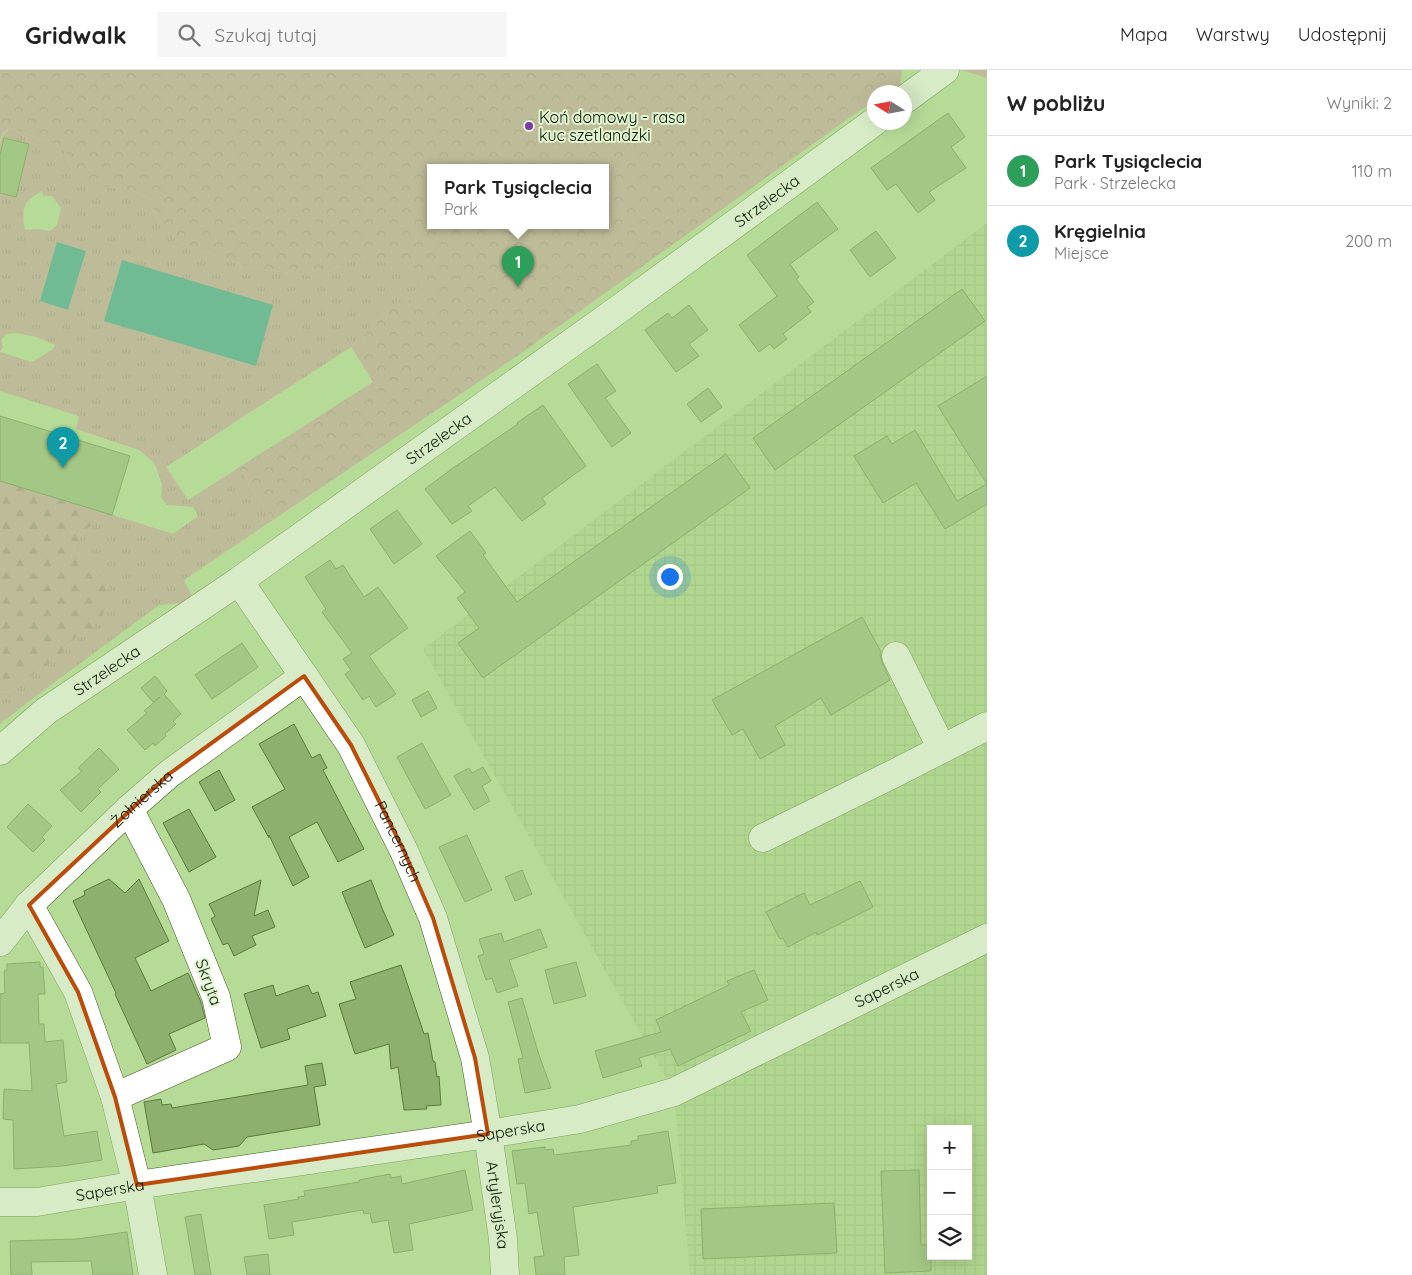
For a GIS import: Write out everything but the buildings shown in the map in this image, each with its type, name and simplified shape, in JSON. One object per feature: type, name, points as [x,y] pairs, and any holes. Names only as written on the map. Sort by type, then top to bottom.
[{"type":"street","points":[[912,94],[945,70]]},
{"type":"street","name":"Strzelecka","points":[[0,751],[46,711],[239,581],[619,309],[867,127]]},
{"type":"street","name":"Pancernych","points":[[239,581],[351,745],[404,851],[433,918],[475,1058],[488,1134]]},
{"type":"street","points":[[896,656],[942,749]]},
{"type":"street","name":"Żołnierska","points":[[0,942],[29,906],[129,809],[170,774],[304,676]]},
{"type":"street","points":[[763,838],[987,726]]},
{"type":"street","name":"Skryta","points":[[115,1098],[227,1047],[216,997],[176,899],[129,809]]},
{"type":"street","points":[[29,906],[78,992],[115,1098],[137,1185],[153,1275]]},
{"type":"street","name":"Saperska","points":[[0,1202],[37,1202],[137,1185],[580,1119],[674,1092],[987,938]]},
{"type":"street","name":"Artyleryjska","points":[[488,1134],[503,1239],[505,1275]]},
{"type":"highlighted area","points":[[304,676],[351,745],[404,851],[433,918],[475,1058],[488,1134],[137,1185],[115,1097],[78,992],[29,905],[169,774]]},
{"type":"shaded area","points":[[987,223],[987,1275],[690,1275],[674,1092],[423,649]]},
{"type":"green space","points":[[0,70],[902,70],[900,85],[867,85],[867,106],[523,352],[273,520],[238,468],[373,382],[360,361],[364,336],[382,307],[423,297],[420,270],[363,256],[316,277],[245,266],[181,243],[160,224],[150,198],[124,188],[94,187],[74,173],[63,148],[11,128],[3,133],[0,140]]},
{"type":"green space","points":[[961,70],[987,70],[987,78]]},
{"type":"green space","points":[[11,128],[63,148],[74,173],[94,187],[124,188],[150,198],[160,224],[181,243],[245,266],[316,277],[363,256],[420,270],[423,297],[364,336],[360,361],[351,347],[166,467],[188,500],[238,468],[273,520],[184,580],[195,602],[159,605],[0,724],[0,692],[10,691],[59,657],[75,638],[108,586],[73,549],[83,532],[96,522],[94,509],[173,534],[198,516],[193,507],[167,505],[161,497],[162,485],[157,469],[152,461],[139,450],[76,429],[79,416],[0,391],[0,352],[0,193],[16,197],[29,145],[4,138],[0,155],[1,139]],"holes":[[[42,191],[43,196],[52,196],[61,208],[57,225],[50,231],[25,230],[23,216],[25,206],[31,198]],[[16,333],[36,337],[55,345],[53,349],[32,362],[0,352],[3,347],[1,340],[6,334]]]},
{"type":"green space","points":[[0,481],[94,509],[96,522],[83,532],[73,549],[108,586],[107,601],[102,617],[83,637],[75,638],[59,657],[10,691],[3,693],[0,692]]},
{"type":"water","points":[[57,242],[86,251],[68,310],[40,301]]},
{"type":"water","points":[[122,260],[273,305],[256,366],[104,321]]},
{"type":"place","name":"Koń domowy - rasa kuc szetlandzki","points":[[529,126]]},
{"type":"place","name":"Park Tysiąclecia","points":[[518,287]]},
{"type":"place","name":"Kręgielnia","points":[[63,468]]}]
